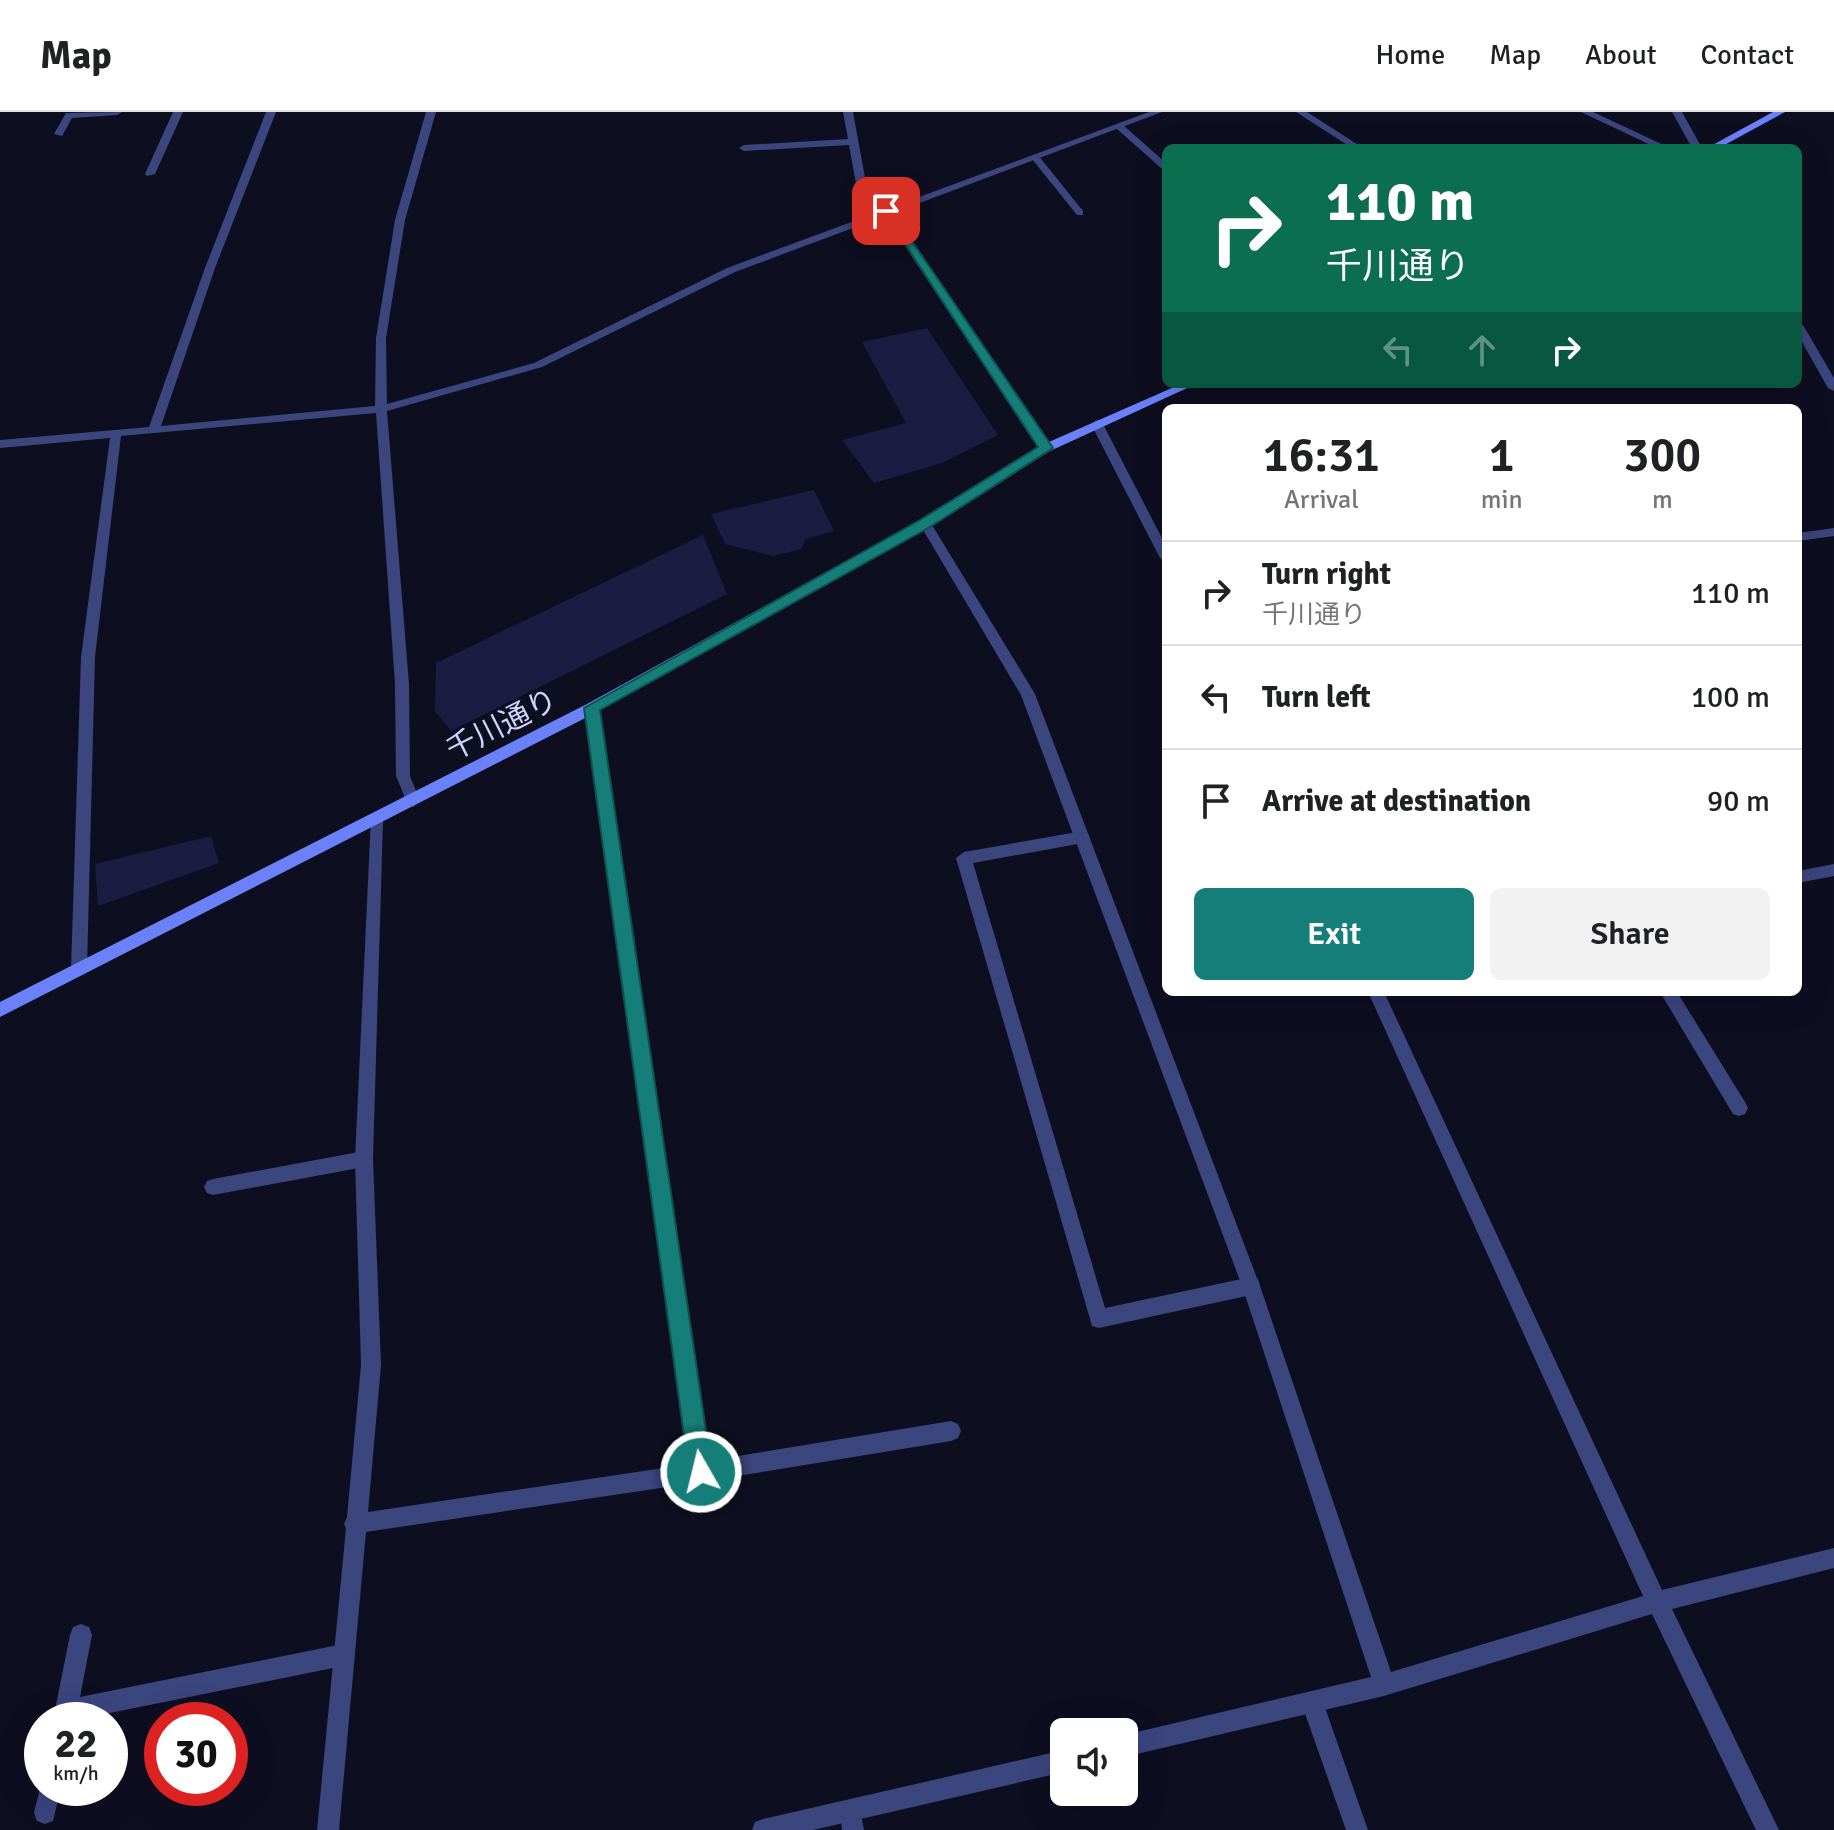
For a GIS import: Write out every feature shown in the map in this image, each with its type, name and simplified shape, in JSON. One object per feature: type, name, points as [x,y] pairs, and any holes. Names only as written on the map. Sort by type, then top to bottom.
[{"type":"main road","points":[[1720,144],[1780,112]]},
{"type":"main road","name":"千川通り","points":[[0,1010],[376,821],[592,708],[925,523],[1046,448],[1181,388]]},
{"type":"street","points":[[59,134],[69,115],[117,112]]},
{"type":"street","points":[[150,174],[178,112]]},
{"type":"street","points":[[154,429],[210,268],[271,112]]},
{"type":"street","points":[[413,801],[403,776],[402,684],[381,409],[381,338],[400,220],[431,112]]},
{"type":"street","points":[[848,112],[865,206],[881,213],[1046,448]]},
{"type":"street","points":[[0,444],[381,409],[538,365],[731,270],[1157,112]]},
{"type":"street","points":[[1301,112],[1352,144]]},
{"type":"street","points":[[1586,112],[1656,144]]},
{"type":"street","points":[[1677,112],[1695,144]]},
{"type":"street","points":[[1120,127],[1162,164]]},
{"type":"street","points":[[744,148],[853,142]]},
{"type":"street","points":[[1035,157],[1080,213]]},
{"type":"street","points":[[1802,332],[1834,388]]},
{"type":"street","points":[[1097,424],[1162,550]]},
{"type":"street","points":[[79,969],[88,657],[116,433]]},
{"type":"street","points":[[925,523],[1028,694],[1251,1286],[1384,1685]]},
{"type":"street","points":[[1802,536],[1834,532]]},
{"type":"street","points":[[592,708],[701,1472]]},
{"type":"street","points":[[328,1830],[371,1365],[364,1159],[376,821]]},
{"type":"street","points":[[1083,837],[964,858],[1099,1319],[1251,1286]]},
{"type":"street","points":[[1802,876],[1834,870]]},
{"type":"street","points":[[1378,996],[1657,1602],[1768,1830]]},
{"type":"street","points":[[1670,996],[1739,1108]]},
{"type":"street","points":[[213,1187],[364,1159]]},
{"type":"street","points":[[354,1524],[951,1431]]},
{"type":"street","points":[[1138,1743],[1384,1685],[1657,1602],[1834,1558]]},
{"type":"street","points":[[67,1702],[81,1635]]},
{"type":"street","points":[[128,1702],[343,1655]]},
{"type":"street","points":[[1312,1702],[1357,1830]]},
{"type":"street","points":[[763,1830],[852,1821],[1050,1765]]},
{"type":"street","points":[[45,1813],[46,1806]]},
{"type":"building","points":[[927,328],[998,435],[942,463],[874,483],[842,440],[906,423],[862,342]]},
{"type":"building","points":[[814,490],[834,531],[806,539],[801,549],[773,556],[725,544],[711,514]]},
{"type":"building","points":[[703,535],[727,594],[451,731],[435,711],[436,663]]},
{"type":"building","points":[[211,836],[219,863],[98,906],[95,864]]},
{"type":"route","points":[[701,1472],[592,708],[925,523],[1046,448],[886,211]]}]
